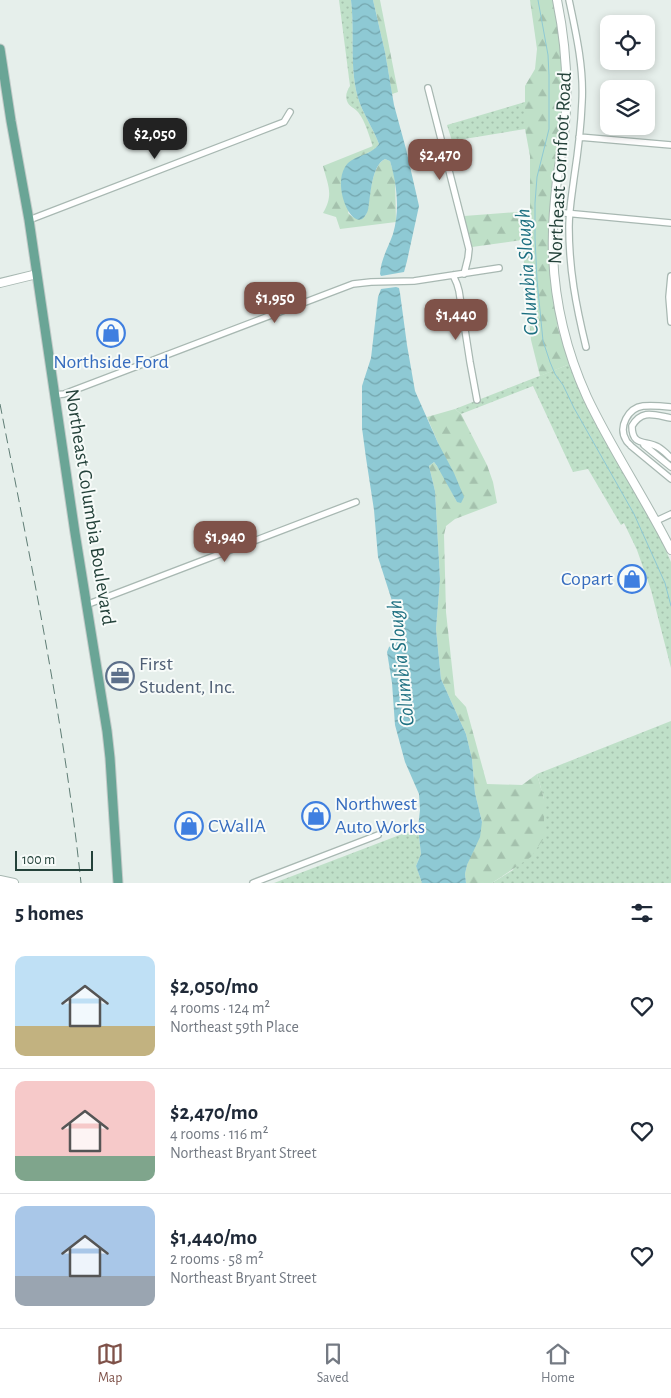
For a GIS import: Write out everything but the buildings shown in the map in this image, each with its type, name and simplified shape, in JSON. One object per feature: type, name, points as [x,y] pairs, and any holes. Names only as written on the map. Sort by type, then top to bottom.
[{"type":"main road","name":"Northeast Columbia Boulevard","points":[[0,49],[29,220],[108,745],[118,883]]},
{"type":"street","name":"Northeast Cornfoot Road","points":[[557,0],[565,52],[566,98],[564,136],[554,212],[552,244],[554,278],[563,324],[584,390],[671,550]]},
{"type":"street","points":[[569,0],[582,82],[579,137],[569,227],[571,278],[586,347]]},
{"type":"street","points":[[428,88],[469,249],[464,274]]},
{"type":"street","points":[[29,220],[284,122],[290,112]]},
{"type":"street","points":[[579,137],[671,145]]},
{"type":"street","points":[[554,212],[671,223]]},
{"type":"street","points":[[55,395],[64,394],[353,284],[414,281],[499,268]]},
{"type":"street","points":[[0,283],[37,274]]},
{"type":"street","points":[[453,275],[459,291],[477,400]]},
{"type":"street","points":[[671,276],[669,296],[671,322]]},
{"type":"street","points":[[671,407],[642,406],[635,409],[626,418],[624,432],[626,440],[631,446],[671,478]]},
{"type":"street","points":[[671,418],[650,414],[644,415],[637,418],[632,426],[633,436],[671,467]]},
{"type":"street","points":[[640,443],[656,446],[671,458]]},
{"type":"street","points":[[86,605],[356,502]]},
{"type":"street","points":[[656,521],[670,513]]},
{"type":"street","points":[[253,883],[378,835]]},
{"type":"street","points":[[0,880],[14,883]]},
{"type":"green space","points":[[339,0],[351,0],[355,86],[360,104],[379,144],[374,150],[363,121],[358,112],[349,105],[346,99],[350,86]]},
{"type":"green space","points":[[373,0],[380,0],[398,92],[392,94],[385,52]]},
{"type":"green space","points":[[530,0],[553,0],[560,42],[563,85],[559,137],[552,186],[548,245],[551,283],[558,329],[570,364],[540,376],[531,340],[522,240],[472,247],[464,216],[530,211],[530,156],[525,129],[525,86],[535,69],[537,49]]},
{"type":"green space","points":[[525,102],[525,129],[452,141],[447,125]]},
{"type":"green space","points":[[373,146],[374,150],[367,153],[348,213],[352,217],[357,218],[366,215],[376,169],[385,159],[390,161],[395,178],[396,222],[340,229],[336,217],[323,213],[329,195],[323,166]]},
{"type":"green space","points":[[570,364],[591,413],[658,533],[671,562],[671,668],[651,590],[637,550],[624,523],[621,525],[588,469],[573,472],[533,386],[461,414],[455,409]]},
{"type":"green space","points":[[455,409],[461,414],[487,465],[497,503],[455,519],[446,526],[444,535],[446,612],[455,695],[466,707],[487,784],[522,785],[537,774],[544,799],[544,838],[531,857],[492,883],[466,883],[467,865],[482,822],[475,793],[472,759],[466,734],[441,679],[436,629],[440,579],[435,491],[429,466],[434,462],[457,502],[438,443],[427,417]]},
{"type":"green space","points":[[671,721],[671,883],[492,883],[513,870],[544,799],[537,774]]},
{"type":"green space","points":[[418,828],[421,854],[416,866],[422,883],[274,883]]},
{"type":"water","points":[[351,0],[373,0],[385,52],[394,105],[419,206],[404,272],[381,276],[382,263],[393,234],[397,206],[396,188],[390,161],[385,159],[380,163],[374,174],[368,210],[363,218],[358,220],[352,216],[343,199],[341,188],[342,177],[348,163],[376,148],[379,144],[360,104],[355,86]]},
{"type":"water","points":[[399,288],[400,293],[415,391],[464,497],[461,503],[457,502],[434,462],[429,466],[435,491],[440,579],[436,629],[441,679],[466,734],[472,759],[475,793],[482,822],[480,837],[467,865],[466,883],[422,883],[416,866],[421,854],[418,828],[419,794],[405,762],[395,725],[392,683],[387,652],[389,647],[397,642],[398,636],[391,613],[393,604],[378,557],[374,510],[362,428],[362,386],[371,358],[378,297],[381,289]]},
{"type":"waterway","name":"Columbia Slough","points":[[538,0],[548,55],[549,75],[549,129],[537,177],[535,203],[537,280],[543,341],[555,374],[563,385],[634,514],[665,583],[671,606]]},
{"type":"railway","points":[[0,404],[56,703],[66,763],[81,883]]},
{"type":"place","name":"Northside Ford","points":[[111,333]]},
{"type":"place","name":"Copart","points":[[632,579]]},
{"type":"place","name":"First Student, Inc.","points":[[120,676]]},
{"type":"place","name":"Northwest Auto Works","points":[[316,816]]},
{"type":"place","name":"CWallA","points":[[189,826]]}]
